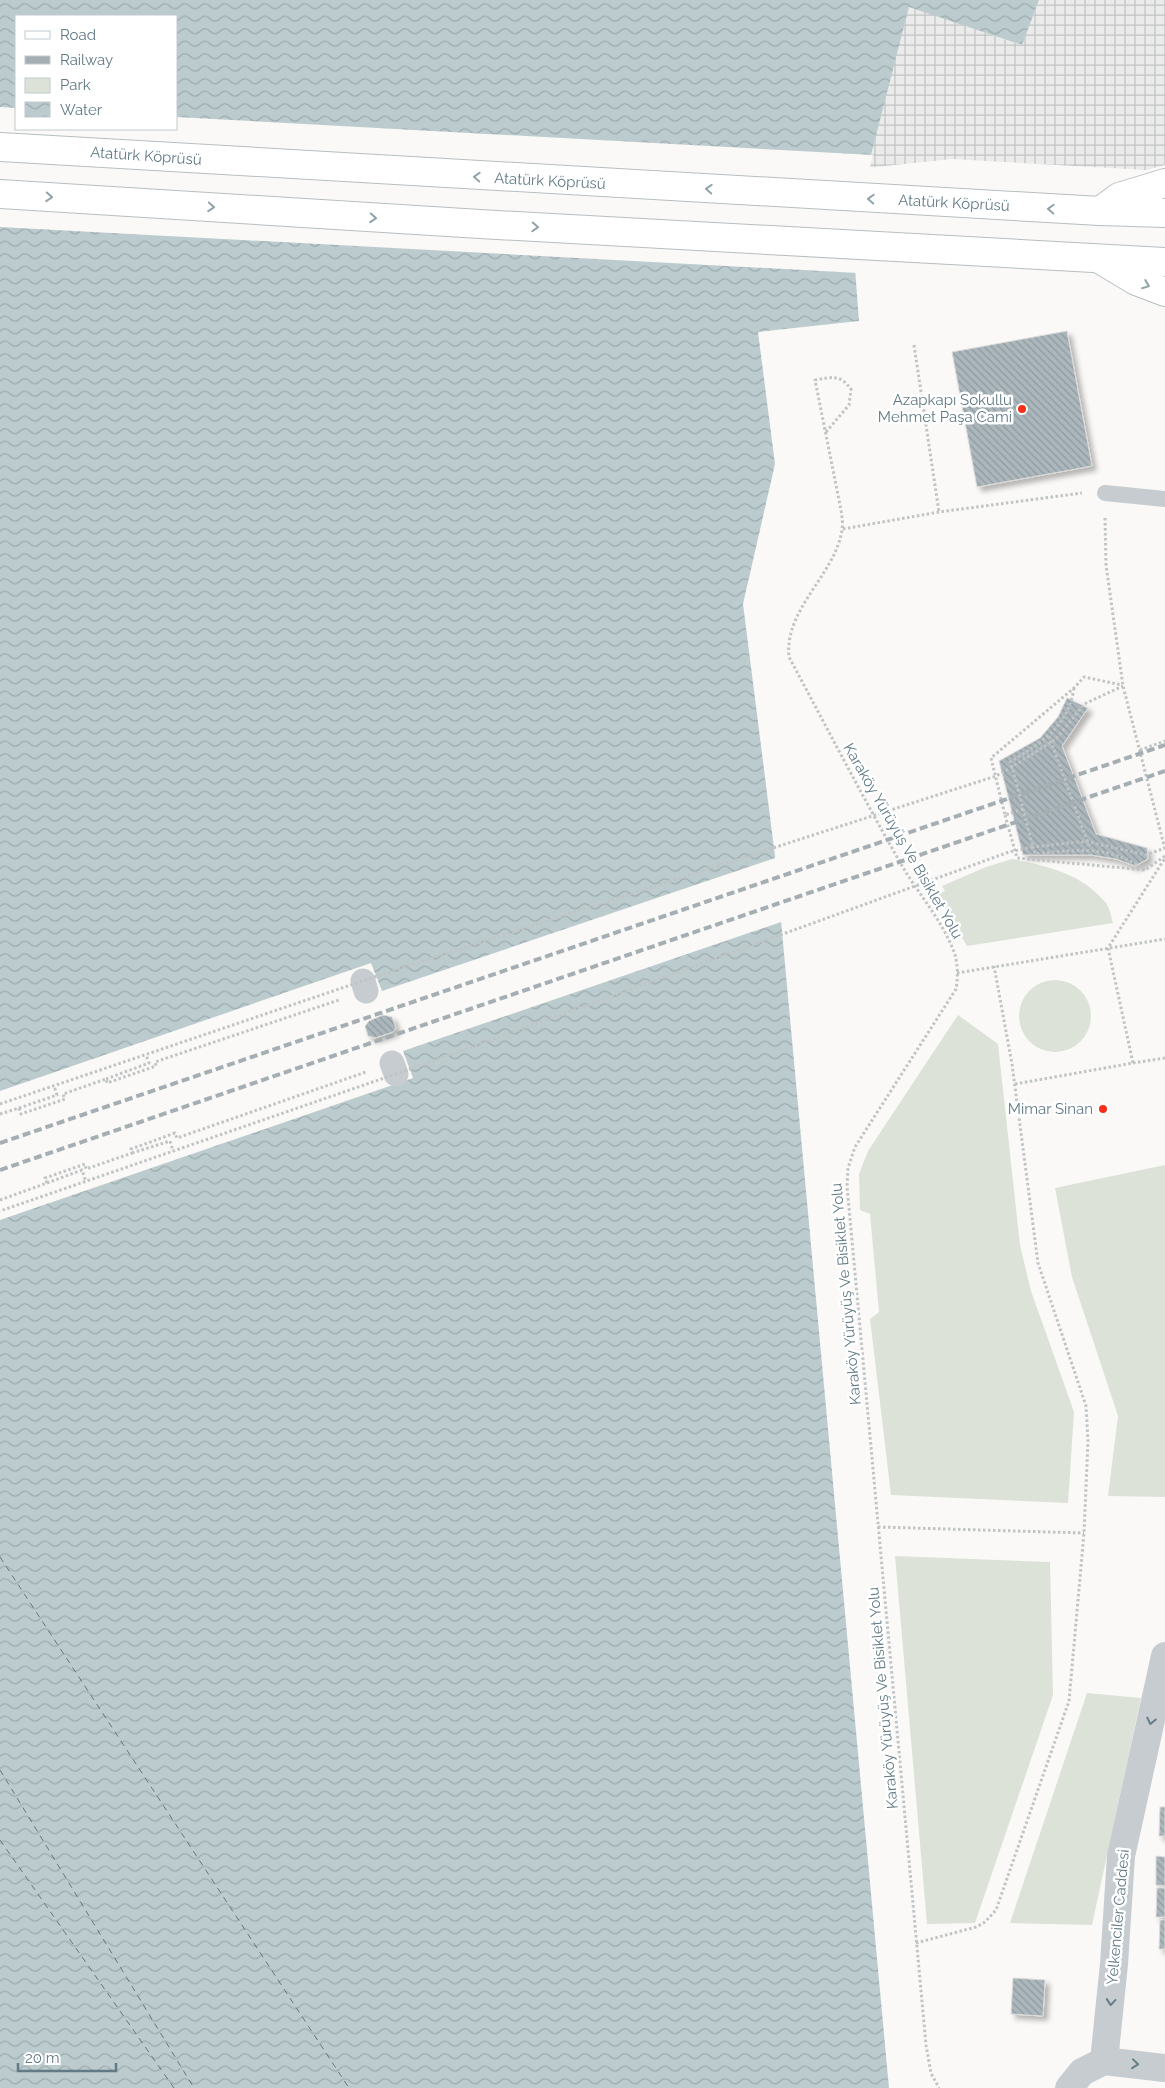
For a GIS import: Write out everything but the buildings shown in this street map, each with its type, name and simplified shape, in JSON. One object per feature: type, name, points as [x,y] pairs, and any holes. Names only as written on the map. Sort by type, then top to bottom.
[{"type":"main road","name":"Atatürk Köprüsü","points":[[0,147],[1100,211],[1165,213]]},
{"type":"main road","points":[[1100,211],[1119,197],[1165,183]]},
{"type":"main road","points":[[0,194],[490,225],[1165,262]]},
{"type":"main road","points":[[1097,258],[1136,281],[1165,292]]},
{"type":"street","name":"Yelkenciler Caddesi","points":[[1104,2061],[1114,1964],[1121,1856],[1165,1656]]},
{"type":"street","points":[[1069,2088],[1082,2072],[1104,2061],[1165,2068]]},
{"type":"lane","points":[[1105,492],[1165,499]]},
{"type":"path","points":[[914,345],[938,512]]},
{"type":"path","points":[[0,1211],[173,1151],[394,1068],[1000,855],[1033,847],[1077,842],[1099,843],[1146,855],[1165,848],[1124,686],[1106,565],[1105,492],[1082,493],[938,512],[843,529],[815,380],[833,377],[844,380],[851,390],[849,405],[826,432]]},
{"type":"path","name":"Karaköy Yürüyüş Ve Bisiklet Yolu","points":[[843,529],[826,567],[790,630],[789,656],[848,772],[911,882],[947,938],[955,956],[957,973],[956,989],[855,1147],[848,1168],[846,1186],[926,2045],[931,2074],[939,2088]]},
{"type":"path","points":[[1124,686],[1084,677],[1074,688],[991,758],[1017,858],[1145,870],[1165,857]]},
{"type":"path","points":[[0,1104],[146,1055],[364,986],[986,779],[1042,750],[1056,739],[1084,704],[1124,686]]},
{"type":"path","points":[[1074,688],[1072,702],[1064,719],[1043,742],[1010,762],[1035,854],[1090,849],[1131,860],[1145,870]]},
{"type":"path","points":[[1049,736],[1090,849]]},
{"type":"path","points":[[1140,750],[1165,741]]},
{"type":"path","points":[[1005,815],[1023,810]]},
{"type":"path","points":[[1133,1063],[1108,948],[1165,857]]},
{"type":"path","points":[[957,973],[1165,939]]},
{"type":"path","points":[[916,1942],[976,1926],[985,1922],[996,1910],[1069,1701],[1084,1532],[1088,1441],[1086,1406],[1038,1263],[1015,1084],[994,966]]},
{"type":"path","points":[[106,1079],[107,1082],[156,1066],[155,1062],[364,986]]},
{"type":"path","points":[[19,1108],[21,1114],[65,1099],[63,1094],[148,1063],[146,1055]]},
{"type":"path","points":[[1015,1084],[1165,1058]]},
{"type":"path","points":[[132,1153],[131,1149],[175,1133],[177,1138],[394,1068]]},
{"type":"path","points":[[0,1114],[57,1094],[54,1086]]},
{"type":"path","points":[[47,1183],[45,1178],[85,1164],[86,1169],[170,1141],[173,1151]]},
{"type":"path","points":[[0,1200],[82,1170],[86,1182]]},
{"type":"path","points":[[878,1527],[1084,1532]]},
{"type":"shaded area","points":[[1039,0],[1165,0],[1165,165],[1146,170],[952,159],[866,168],[909,6],[1021,45]]},
{"type":"green space","points":[[1012,859],[1050,868],[1074,877],[1096,892],[1107,904],[1113,923],[967,946],[937,895],[945,891],[942,886],[986,867]]},
{"type":"green space","points":[[1055,980],[1075,986],[1085,996],[1091,1016],[1085,1036],[1075,1046],[1055,1052],[1035,1046],[1025,1036],[1019,1016],[1025,996],[1035,986]]},
{"type":"green space","points":[[958,1015],[998,1044],[1020,1245],[1031,1291],[1074,1412],[1068,1503],[891,1495],[870,1319],[879,1312],[870,1214],[860,1210],[859,1174],[868,1151]]},
{"type":"green space","points":[[1165,1165],[1165,1497],[1108,1496],[1118,1416],[1072,1277],[1055,1188]]},
{"type":"green space","points":[[895,1556],[1050,1562],[1053,1695],[975,1923],[927,1924]]},
{"type":"green space","points":[[1087,1693],[1141,1698],[1092,1925],[1010,1923]]},
{"type":"water","points":[[0,0],[1039,0],[1022,45],[909,7],[852,229],[859,321],[758,332],[775,464],[743,604],[775,856],[889,2088],[0,2088]]},
{"type":"pier","points":[[0,107],[15,108],[15,130],[178,130],[178,117],[873,155],[854,229],[858,273],[0,227]]},
{"type":"pier","points":[[778,857],[784,921],[403,1051],[413,1078],[0,1220],[0,1091],[371,963],[382,991]]},
{"type":"ferry route","points":[[0,1557],[349,2088]]},
{"type":"ferry route","points":[[0,1770],[194,2088]]},
{"type":"ferry route","points":[[0,1840],[174,2088]]},
{"type":"railway","points":[[0,1143],[1165,745]]},
{"type":"railway","points":[[0,1170],[1165,771]]},
{"type":"place","name":"Azapkapı Sokullu Mehmet Paşa Cami","points":[[1022,409]]},
{"type":"place","name":"Mimar Sinan","points":[[1103,1109]]}]
